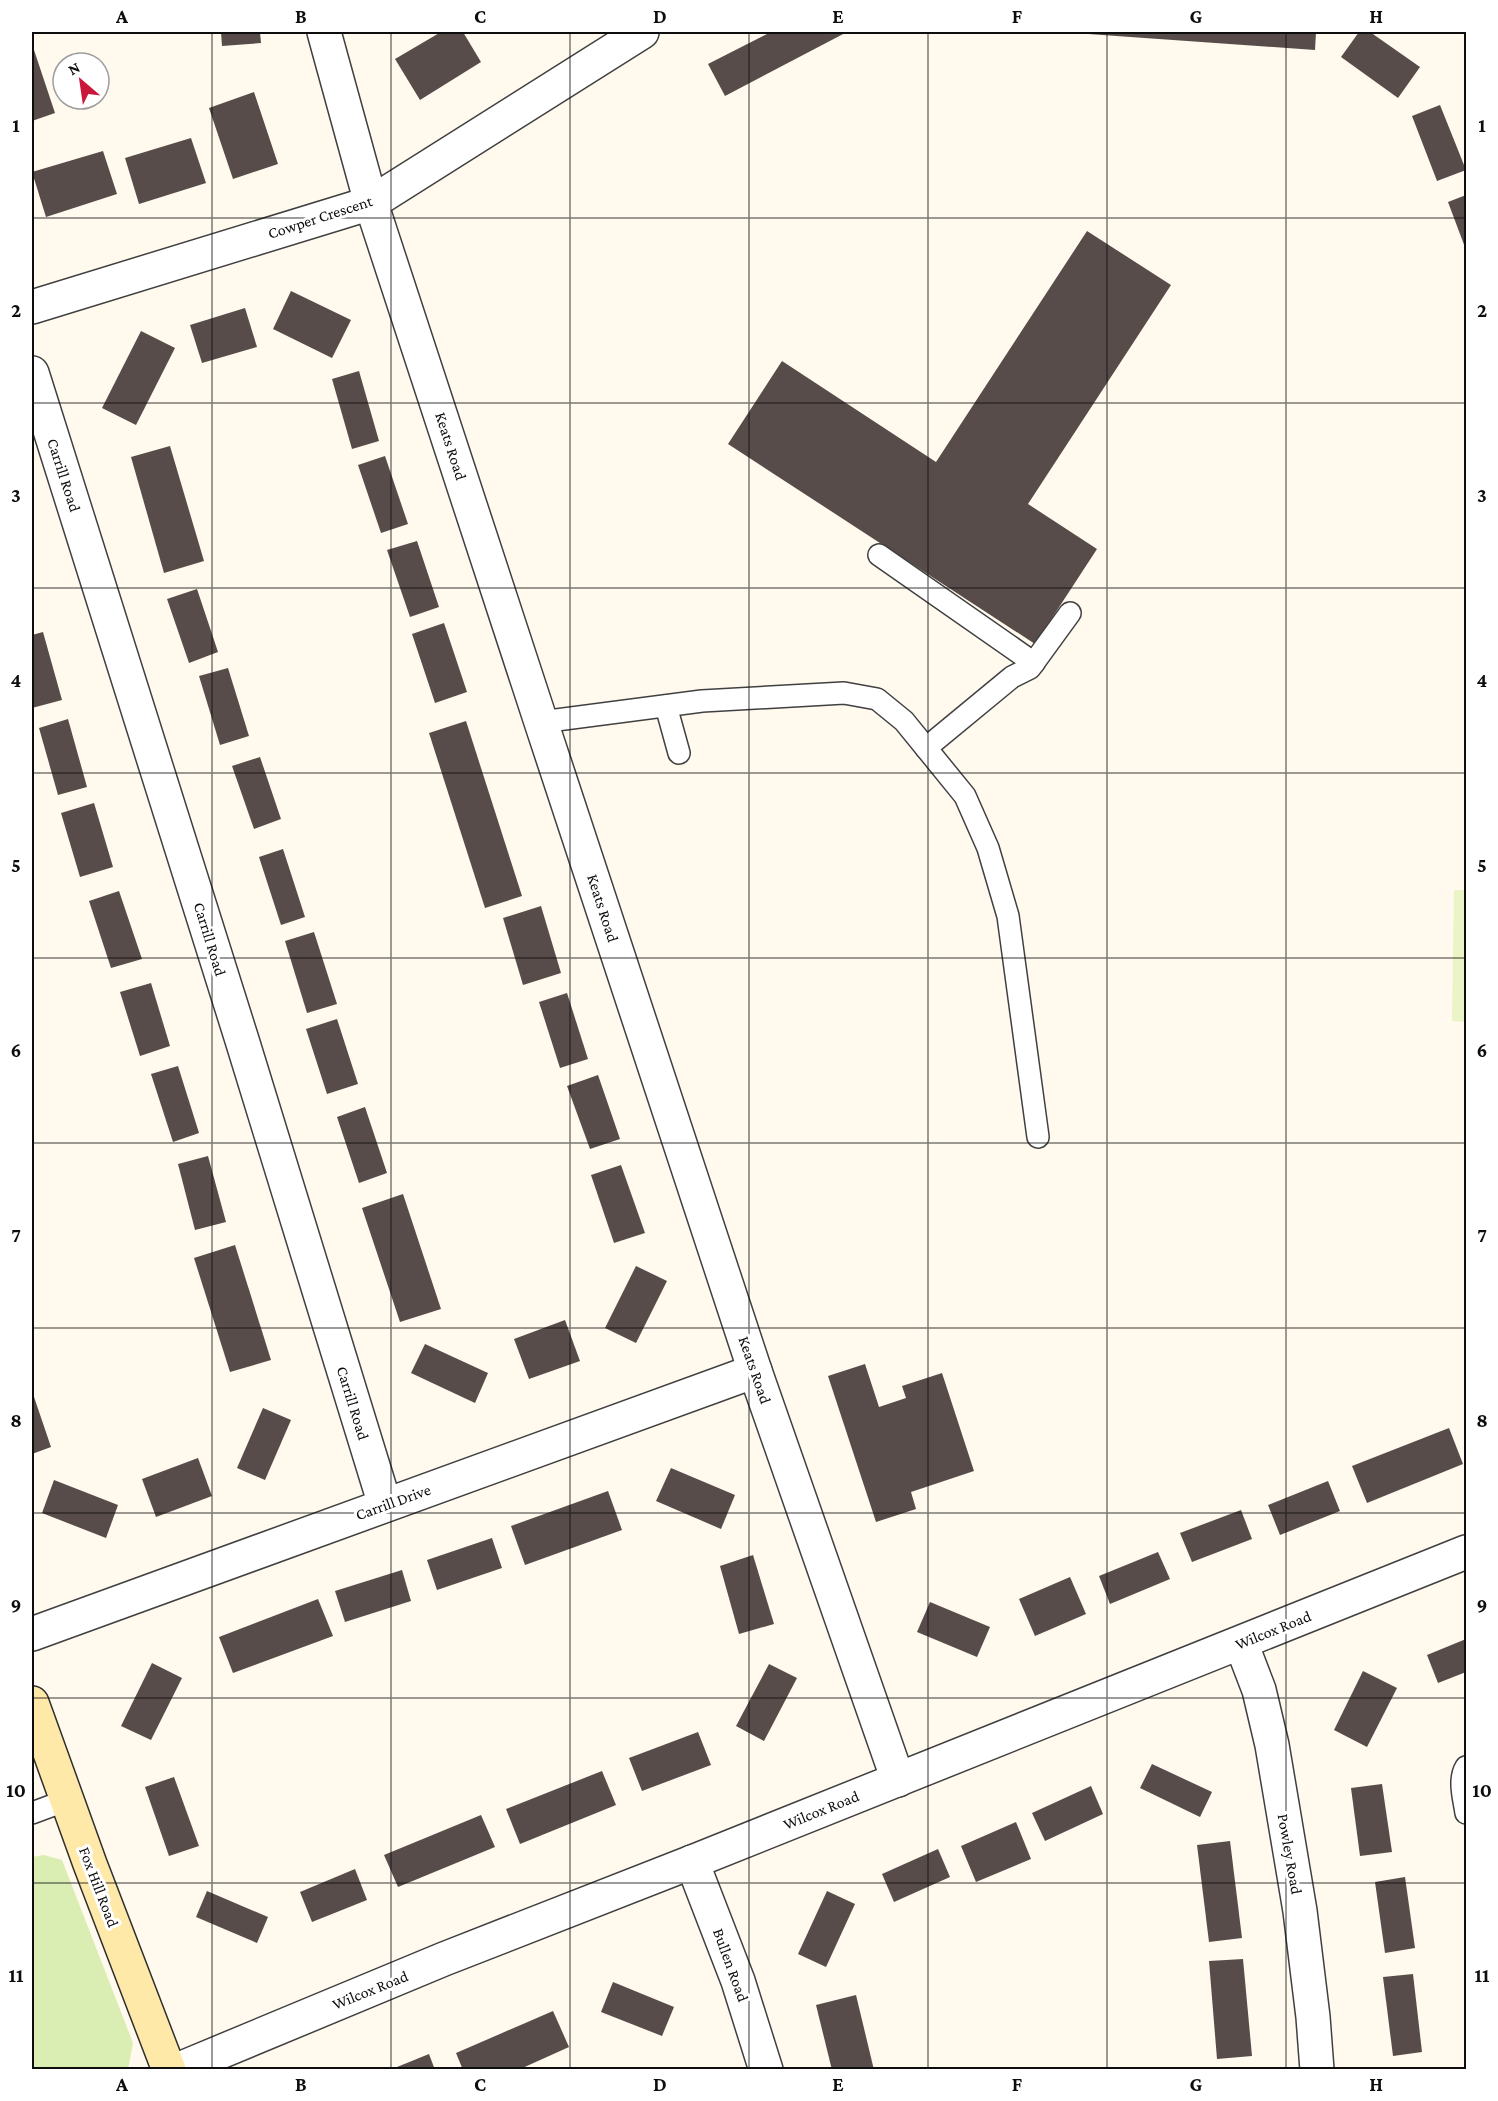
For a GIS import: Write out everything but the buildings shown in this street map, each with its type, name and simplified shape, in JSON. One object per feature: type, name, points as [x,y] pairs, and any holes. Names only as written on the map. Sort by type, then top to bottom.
[{"type":"street","name":"Keats Road","points":[[324,32],[371,203],[541,722],[755,1371],[898,1780]]},
{"type":"street","name":"Cowper Crescent","points":[[32,307],[371,203],[642,32]]},
{"type":"street","name":"Carrill Road","points":[[32,373],[40,428],[242,1040],[385,1505]]},
{"type":"street","name":"Carrill Drive","points":[[32,1634],[755,1371]]},
{"type":"street","name":"Wilcox Road","points":[[177,2070],[444,1959],[1467,1552]]},
{"type":"street","name":"Powley Road","points":[[1241,1643],[1259,1690],[1272,1745],[1300,1911],[1317,2070]]},
{"type":"street","name":"Fox Hill Road","points":[[32,1703],[169,2070]]},
{"type":"street","name":"Bullen Road","points":[[692,1862],[738,1981],[766,2070]]},
{"type":"lane","points":[[879,555],[1034,663]]},
{"type":"lane","points":[[926,748],[1012,677],[1030,668],[1070,613]]},
{"type":"lane","points":[[541,722],[702,701],[844,693],[877,699],[904,721],[965,796],[988,848],[1008,916],[1038,1137]]},
{"type":"lane","points":[[666,706],[679,753]]},
{"type":"lane","points":[[1467,1767],[1464,1771],[1462,1790],[1467,1813]]},
{"type":"lane","points":[[32,1813],[67,1800]]},
{"type":"green space","points":[[1454,890],[1466,890],[1466,1022],[1452,1021]]},
{"type":"green space","points":[[44,1855],[62,1860],[133,2043],[128,2069],[32,2069],[32,1857]]}]
